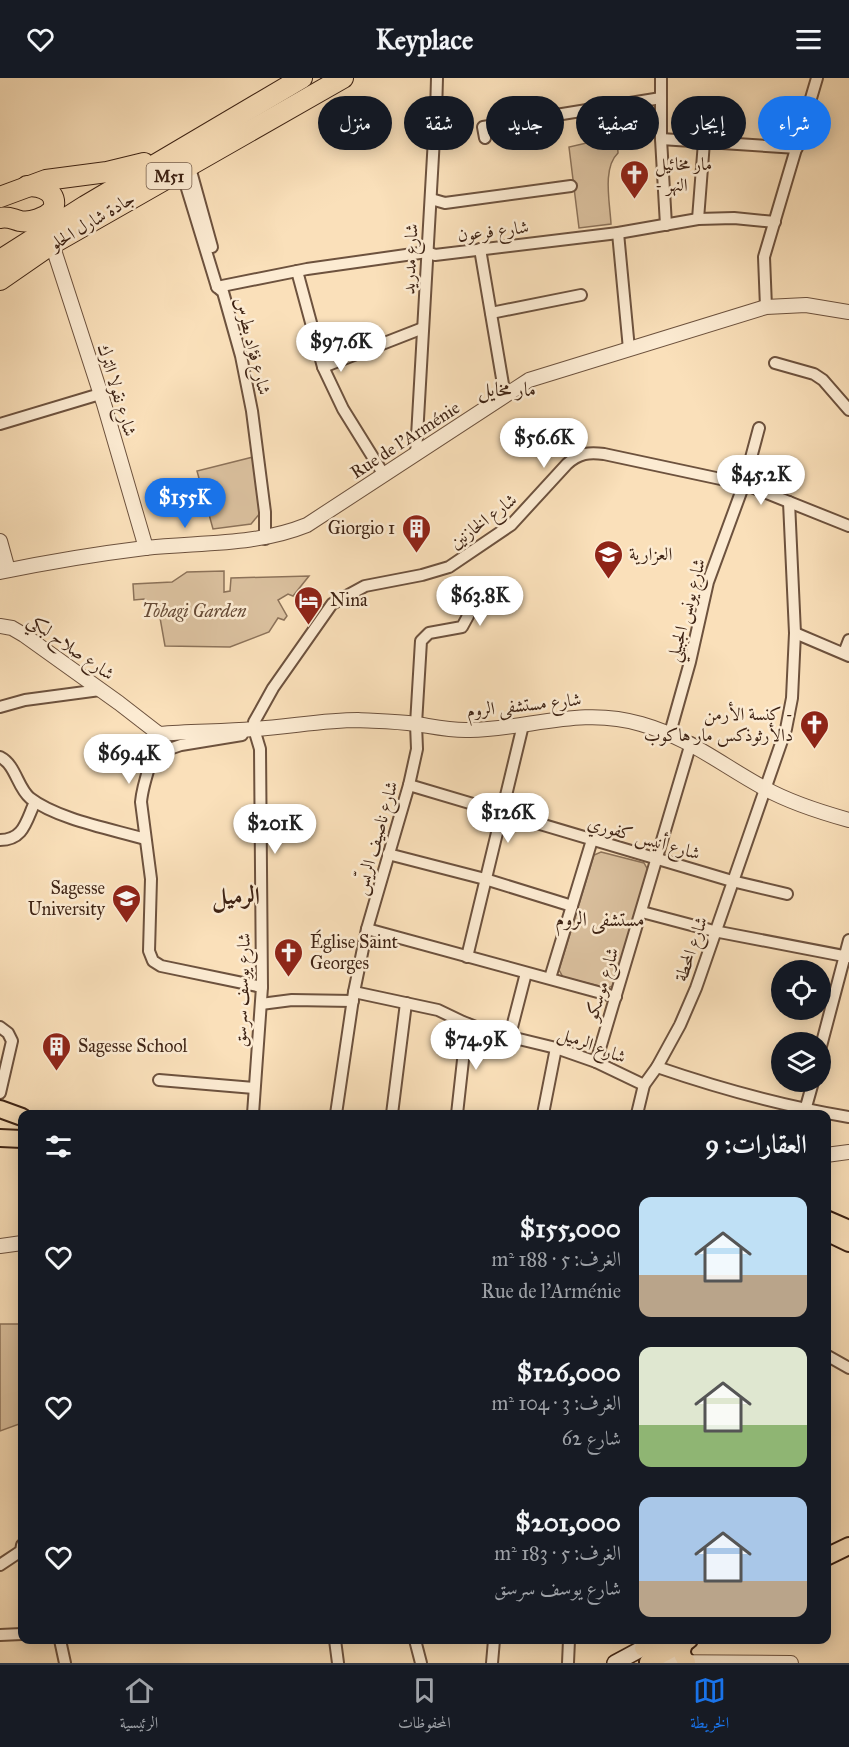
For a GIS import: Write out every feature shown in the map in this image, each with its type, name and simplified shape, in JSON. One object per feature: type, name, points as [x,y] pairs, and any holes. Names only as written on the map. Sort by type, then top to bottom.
[{"type":"highway","name":"جادة شارل الحلو","points":[[8,255],[85,206],[302,78]]},
{"type":"highway","name":"جادة شارل الحلو","points":[[0,280],[52,244],[343,78]]},
{"type":"highway","points":[[0,197],[27,186],[58,178],[123,169],[191,144]]},
{"type":"highway","points":[[9,219],[30,220],[44,216],[53,210],[55,204],[50,192],[42,188],[27,186]]},
{"type":"highway","points":[[8,255],[22,232],[22,227],[9,219]]},
{"type":"highway","points":[[0,1109],[18,1116]]},
{"type":"highway","points":[[0,1122],[18,1124]]},
{"type":"highway","points":[[0,1138],[18,1139]]},
{"type":"highway","points":[[831,1221],[849,1230]]},
{"type":"highway","points":[[831,1234],[849,1243]]},
{"type":"highway","points":[[831,1555],[849,1546]]},
{"type":"highway","points":[[831,1566],[849,1558]]},
{"type":"highway","points":[[645,1653],[674,1644]]},
{"type":"highway","points":[[685,1644],[681,1650],[687,1662]]},
{"type":"main road","points":[[615,1663],[645,1653]]},
{"type":"street","points":[[436,96],[437,78]]},
{"type":"street","points":[[661,78],[661,139],[666,225]]},
{"type":"street","points":[[812,96],[817,78]]},
{"type":"street","points":[[485,138],[483,127],[520,126],[661,98]]},
{"type":"street","points":[[661,139],[671,140]]},
{"type":"street","name":"شارع مدريد","points":[[416,454],[433,150]]},
{"type":"street","points":[[698,219],[703,150]]},
{"type":"street","points":[[766,307],[764,257],[796,150]]},
{"type":"street","name":"شارع فؤاد بطرس","points":[[185,167],[241,356],[252,411],[266,512],[265,539]]},
{"type":"street","points":[[431,199],[445,203],[570,186]]},
{"type":"street","name":"شارع فرعون","points":[[221,288],[427,255],[618,232],[698,219],[734,218],[775,222]]},
{"type":"street","points":[[618,232],[629,349]]},
{"type":"street","name":"شارع نقولا الترك","points":[[52,244],[146,548]]},
{"type":"street","points":[[480,249],[505,396]]},
{"type":"street","points":[[298,274],[323,367],[343,409],[384,475]]},
{"type":"street","points":[[491,313],[581,295]]},
{"type":"street","name":"Rue de l'Arménie","points":[[4,571],[58,560],[146,548],[265,539],[307,525],[529,380],[766,307],[807,305],[849,312]]},
{"type":"street","points":[[323,367],[423,327]]},
{"type":"street","points":[[775,363],[814,374],[823,380],[849,410]]},
{"type":"street","points":[[0,424],[100,394]]},
{"type":"street","name":"شارع يونس الجبيلي","points":[[670,733],[690,662],[708,582],[744,484],[759,428]]},
{"type":"street","name":"شارع الخازنين","points":[[254,729],[254,722],[273,688],[327,610],[340,599],[365,586],[422,575],[449,567],[511,525],[567,464],[582,454],[604,454],[744,484]]},
{"type":"street","points":[[744,484],[849,526]]},
{"type":"street","name":"شارع المحطة","points":[[638,1110],[644,1085],[657,1067],[680,1025],[696,987],[780,748],[789,713],[795,633],[789,502]]},
{"type":"street","points":[[0,541],[4,571]]},
{"type":"street","name":"شارع ناصيف الريّس","points":[[337,1110],[367,929],[409,785],[417,749],[416,724],[421,641],[429,633],[462,627],[468,616],[464,602]]},
{"type":"street","name":"شارع صلاح لبكي","points":[[0,626],[17,630],[120,703],[159,734]]},
{"type":"street","points":[[795,633],[847,654],[849,640]]},
{"type":"street","points":[[0,707],[25,700],[100,690]]},
{"type":"street","name":"شارع مستشفى الروم","points":[[159,734],[254,729],[334,721],[416,724],[470,730],[523,725],[576,716],[605,716],[640,723],[670,733],[691,743],[765,789],[810,808],[848,818]]},
{"type":"street","points":[[467,957],[523,725]]},
{"type":"street","name":"شارع يوسف سرسق","points":[[253,1110],[262,987],[260,749],[254,729]]},
{"type":"street","points":[[159,734],[141,796],[151,879],[149,951],[153,961],[161,966],[262,987]]},
{"type":"street","points":[[155,754],[181,745],[244,734],[252,737],[260,749]]},
{"type":"street","name":"شارع موسكو","points":[[596,1062],[691,743]]},
{"type":"street","points":[[0,757],[9,764],[23,790],[35,802],[68,816],[145,839]]},
{"type":"street","name":"شارع أنيس كفوري","points":[[409,785],[656,859],[787,894]]},
{"type":"street","points":[[0,840],[12,840],[19,835],[35,802]]},
{"type":"street","points":[[550,978],[592,840]]},
{"type":"street","points":[[388,854],[485,879],[572,906]]},
{"type":"street","points":[[642,912],[714,931],[847,956]]},
{"type":"street","points":[[367,929],[616,997]]},
{"type":"street","points":[[825,1032],[847,956],[849,940]]},
{"type":"street","points":[[510,1035],[526,973]]},
{"type":"street","name":"شارع الرميل","points":[[261,1004],[285,1000],[354,996],[406,1003],[438,1010],[486,1031],[556,1048],[596,1062],[644,1085]]},
{"type":"street","points":[[393,1110],[406,1003]]},
{"type":"street","points":[[457,1110],[467,1024]]},
{"type":"street","points":[[0,1028],[8,1033],[12,1041],[0,1093]]},
{"type":"street","points":[[544,1110],[556,1048]]},
{"type":"street","points":[[657,1067],[720,1089],[798,1110]]},
{"type":"street","points":[[159,1080],[254,1088]]},
{"type":"street","points":[[806,1110],[810,1092]]},
{"type":"street","points":[[831,1115],[849,1117]]},
{"type":"street","points":[[831,1154],[849,1152]]},
{"type":"street","points":[[0,1246],[18,1244]]},
{"type":"street","points":[[831,1358],[849,1368]]},
{"type":"street","points":[[0,1565],[18,1552]]},
{"type":"street","points":[[0,1635],[18,1634]]},
{"type":"street","points":[[61,1644],[65,1663]]},
{"type":"street","points":[[336,1644],[338,1663]]},
{"type":"street","points":[[417,1644],[421,1663]]},
{"type":"street","points":[[492,1663],[494,1644]]},
{"type":"street","points":[[568,1663],[569,1644]]},
{"type":"street","points":[[645,1653],[687,1662],[790,1663]]},
{"type":"green space","points":[[576,145],[576,150],[618,150],[608,177],[611,224],[579,228],[569,147]]},
{"type":"green space","points":[[253,457],[261,512],[251,524],[213,529],[197,471]]},
{"type":"green space","name":"Tobagi Garden","points":[[224,571],[224,592],[230,591],[231,578],[309,576],[293,596],[288,594],[278,600],[287,616],[284,620],[278,618],[269,632],[230,647],[165,646],[159,612],[152,612],[152,606],[145,605],[144,599],[134,600],[133,584],[172,582],[187,572]]},
{"type":"green space","points":[[601,852],[644,863],[648,870],[613,986],[607,988],[563,977],[559,970],[594,855]]},
{"type":"green space","points":[[0,1324],[18,1324],[18,1424],[0,1431]]},
{"type":"place","name":"مار مخائيل - النهر","points":[[634,200]]},
{"type":"place","name":"Giorgio 1","points":[[416,554]]},
{"type":"place","name":"العزارية","points":[[608,580]]},
{"type":"place","name":"Nina","points":[[309,626]]},
{"type":"place","name":"كنسة الأرمن - دالأرثوذكس مار هاكوب","points":[[814,750]]},
{"type":"place","name":"Sagesse University","points":[[126,924]]},
{"type":"place","name":"Église Saint Georges","points":[[289,978]]},
{"type":"place","name":"Sagesse School","points":[[57,1072]]},
{"type":"district","name":"مار مخايل","points":[[507,389]]},
{"type":"district","name":"الرميل","points":[[236,896]]},
{"type":"district","name":"مستشفى الروم","points":[[600,919]]}]
